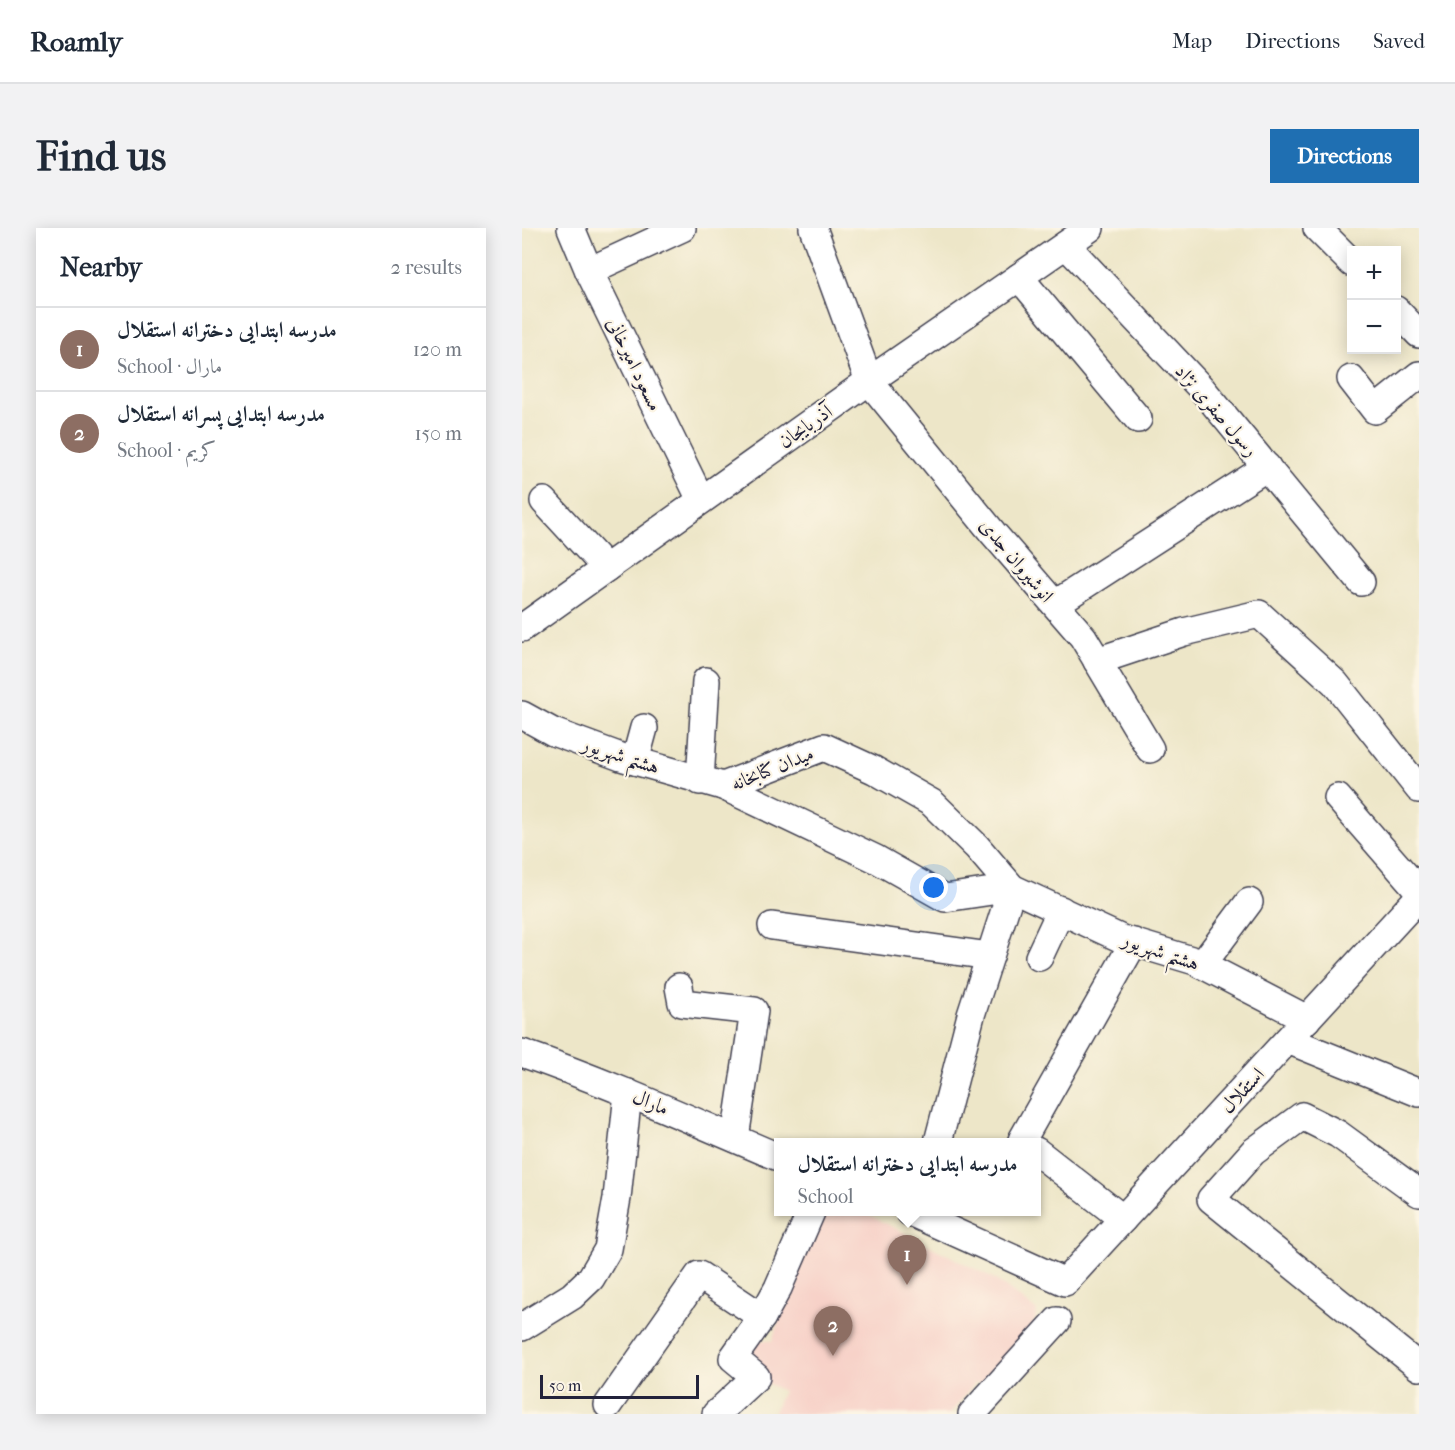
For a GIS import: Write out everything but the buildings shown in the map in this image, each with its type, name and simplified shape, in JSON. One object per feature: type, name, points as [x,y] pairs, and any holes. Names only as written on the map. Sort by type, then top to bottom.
[{"type":"street","name":"مسعود امیرخانی","points":[[571,228],[589,271],[702,500]]},
{"type":"street","points":[[589,271],[682,228]]},
{"type":"street","name":"انوشیروان جدی","points":[[813,228],[869,381],[993,533],[1083,637],[1150,749]]},
{"type":"street","name":"آذربایجان","points":[[522,628],[869,381],[1090,228]]},
{"type":"street","points":[[1317,228],[1347,258]]},
{"type":"street","name":"رسول صفری نژاد","points":[[1066,245],[1202,389],[1361,582]]},
{"type":"street","points":[[1019,277],[1138,419]]},
{"type":"street","points":[[1401,315],[1419,333]]},
{"type":"street","points":[[1351,378],[1375,410],[1419,375]]},
{"type":"street","points":[[1054,604],[1267,468]]},
{"type":"street","points":[[544,501],[606,568]]},
{"type":"street","points":[[1097,662],[1184,632],[1260,614],[1335,683],[1419,789]]},
{"type":"street","points":[[706,681],[711,783]]},
{"type":"street","name":"هشتم شهریور","points":[[522,715],[553,732],[635,761],[711,783]]},
{"type":"street","points":[[635,761],[644,728]]},
{"type":"street","name":"میدان کتابخانه","points":[[711,783],[824,747],[874,770],[932,802],[977,847],[1012,888]]},
{"type":"street","name":"میدان کتابخانه","points":[[711,783],[876,859],[945,898],[1012,888]]},
{"type":"street","points":[[1338,798],[1419,891]]},
{"type":"street","points":[[939,1138],[971,1015],[1012,888]]},
{"type":"street","name":"هشتم شهریور","points":[[1012,888],[1134,942],[1195,961],[1307,1019]]},
{"type":"street","name":"استقلال","points":[[923,1216],[1065,1282],[1419,897]]},
{"type":"street","points":[[1202,965],[1249,902]]},
{"type":"street","points":[[1039,957],[1061,910]]},
{"type":"street","points":[[772,926],[990,956]]},
{"type":"street","points":[[1023,1138],[1134,942]]},
{"type":"street","points":[[679,987],[682,1003],[754,1011],[735,1138]]},
{"type":"street","points":[[1288,1040],[1419,1093]]},
{"type":"street","name":"مارال","points":[[522,1053],[628,1093],[774,1155]]},
{"type":"street","points":[[522,1328],[572,1296],[591,1278],[608,1249],[617,1198],[628,1093]]},
{"type":"street","points":[[1419,1193],[1338,1134],[1302,1116],[1253,1152],[1211,1199],[1419,1367]]},
{"type":"street","points":[[1041,1154],[1123,1219]]},
{"type":"street","points":[[716,1414],[756,1377],[733,1358],[762,1317],[778,1288],[809,1216]]},
{"type":"street","points":[[608,1405],[699,1275],[762,1317]]},
{"type":"street","points":[[972,1414],[1057,1321]]},
{"type":"shaded area","points":[[820,1216],[871,1216],[993,1278],[1037,1311],[1029,1341],[985,1384],[975,1383],[950,1414],[773,1414],[783,1391],[741,1370],[759,1340],[772,1341],[793,1277]]},
{"type":"place","name":"مدرسه ابتدایی دخترانه استقلال","points":[[907,1285]]},
{"type":"place","name":"مدرسه ابتدایی پسرانه استقلال","points":[[833,1356]]}]
